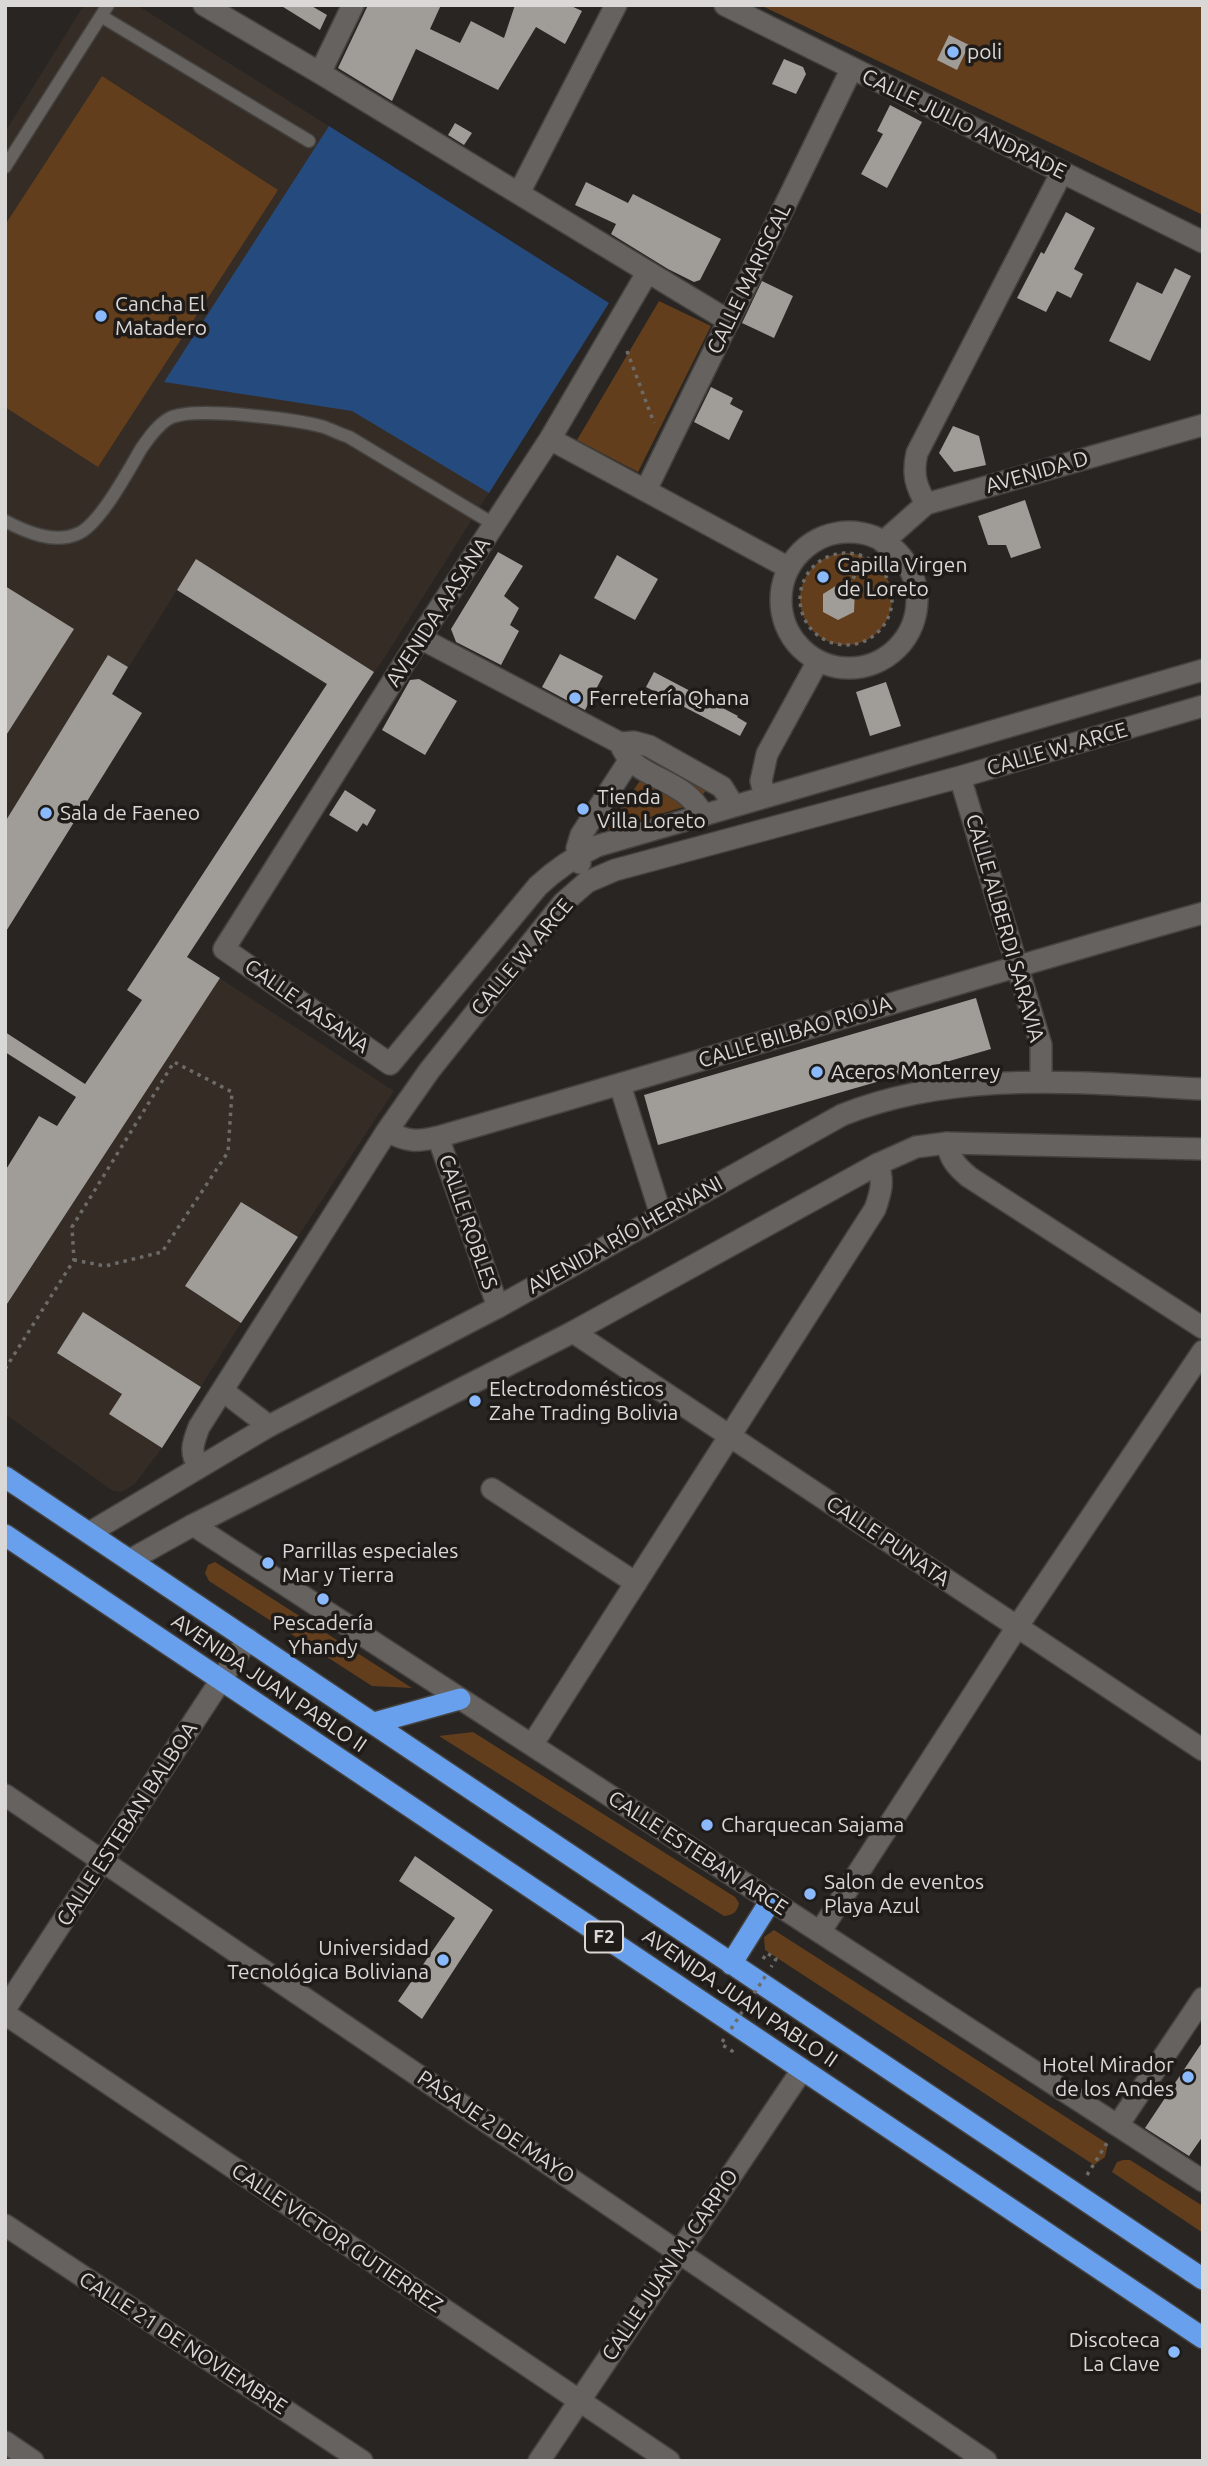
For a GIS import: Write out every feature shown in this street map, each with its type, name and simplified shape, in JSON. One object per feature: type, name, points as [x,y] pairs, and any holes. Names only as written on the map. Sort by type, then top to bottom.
[{"type":"highway","name":"AVENIDA JUAN PABLO II","points":[[5,1477],[1203,2279]]},
{"type":"highway","name":"AVENIDA JUAN PABLO II","points":[[5,1535],[1203,2339]]},
{"type":"highway","points":[[374,1723],[460,1699]]},
{"type":"highway","points":[[731,1964],[771,1900]]},
{"type":"street","points":[[204,5],[729,321]]},
{"type":"street","points":[[320,73],[352,5]]},
{"type":"street","points":[[519,194],[616,5]]},
{"type":"street","name":"CALLE JULIO ANDRADE","points":[[725,5],[1203,242]]},
{"type":"street","name":"CALLE MARISCAL","points":[[646,490],[852,68]]},
{"type":"street","points":[[926,503],[916,486],[914,468],[917,453],[1062,172]]},
{"type":"street","name":"AVENIDA AASANA","points":[[224,949],[420,638],[550,439],[647,273]]},
{"type":"street","name":"AVENIDA D","points":[[883,542],[926,503],[1203,425]]},
{"type":"street","points":[[550,439],[789,568]]},
{"type":"street","points":[[858,533],[883,542],[901,556],[912,575],[917,605],[909,634],[900,646],[876,663],[847,668],[832,667],[818,661],[798,646],[785,626],[781,591],[789,568],[806,547],[830,535],[858,533]]},
{"type":"street","points":[[420,638],[624,752],[692,797],[703,815]]},
{"type":"street","points":[[765,797],[761,781],[768,754],[818,661]]},
{"type":"street","name":"CALLE W. ARCE","points":[[390,1064],[538,886],[558,867],[577,855],[597,846],[1203,670]]},
{"type":"street","name":"CALLE W. ARCE","points":[[199,1467],[193,1458],[192,1446],[200,1427],[387,1131],[429,1071],[563,903],[587,883],[615,870],[960,777],[1203,706]]},
{"type":"street","points":[[587,883],[577,855],[582,835],[624,752],[634,742],[649,746],[722,787],[734,806]]},
{"type":"street","name":"CALLE ALBERDI SARAVIA","points":[[960,777],[1041,1045],[1041,1081]]},
{"type":"street","name":"CALLE BILBAO RIOJA","points":[[387,1131],[402,1140],[438,1137],[621,1085],[1016,965],[1203,913]]},
{"type":"street","name":"CALLE AASANA","points":[[224,949],[390,1064]]},
{"type":"street","name":"AVENIDA RÍO HERNANI","points":[[89,1533],[270,1426],[498,1307],[842,1115],[874,1102],[923,1090],[967,1084],[1041,1081],[1203,1089]]},
{"type":"street","points":[[621,1085],[661,1215]]},
{"type":"street","name":"CALLE ROBLES","points":[[438,1137],[498,1307]]},
{"type":"street","points":[[947,1143],[954,1164],[969,1177],[1203,1328]]},
{"type":"street","points":[[130,1560],[193,1525],[573,1332],[878,1164],[916,1147],[947,1143],[1203,1149]]},
{"type":"street","points":[[532,1745],[875,1209],[882,1191],[883,1178],[878,1164]]},
{"type":"street","name":"CALLE PUNATA","points":[[573,1332],[1203,1750]]},
{"type":"street","points":[[820,1932],[1017,1627],[1203,1351]]},
{"type":"street","points":[[223,1391],[270,1426]]},
{"type":"street","points":[[492,1489],[636,1583]]},
{"type":"street","name":"CALLE ESTEBAN ARCE","points":[[193,1525],[1203,2181]]},
{"type":"street","name":"CALLE ESTEBAN BALBOA","points":[[5,2012],[248,1639]]},
{"type":"street","name":"PASAJE 2 DE MAYO","points":[[5,1795],[986,2461]]},
{"type":"street","points":[[1118,2125],[1203,1998]]},
{"type":"street","name":"CALLE VICTOR GUTIERREZ","points":[[5,2012],[668,2461]]},
{"type":"street","name":"CALLE JUAN M. CARPIO","points":[[538,2461],[802,2070]]},
{"type":"street","name":"CALLE 21 DE NOVIEMBRE","points":[[5,2225],[362,2461]]},
{"type":"street","points":[[5,2442],[33,2461]]},
{"type":"lane","points":[[5,167],[104,10],[309,141]]},
{"type":"lane","points":[[5,521],[21,529],[53,538],[77,534],[95,522],[149,437],[168,418],[189,412],[286,420],[323,427],[349,437],[495,525]]},
{"type":"path","points":[[617,323],[665,452]]},
{"type":"path","points":[[851,553],[865,557],[878,566],[887,578],[892,601],[886,622],[875,635],[863,642],[848,645],[819,637],[808,626],[801,613],[799,598],[802,583],[810,570],[833,554],[851,553]]},
{"type":"path","points":[[849,586],[865,557]]},
{"type":"path","points":[[5,1369],[74,1260],[72,1227],[174,1062],[232,1092],[228,1152],[162,1252],[105,1266],[74,1260]]},
{"type":"path","points":[[731,2029],[776,1959],[767,1953]]},
{"type":"path","points":[[1075,2195],[1118,2125]]},
{"type":"shaded area","points":[[84,5],[137,5],[609,303],[385,657],[353,702],[177,590],[112,694],[142,713],[5,933],[5,132]]},
{"type":"shaded area","points":[[760,5],[1203,5],[1203,215]]},
{"type":"shaded area","name":"Cancha El Matadero","points":[[102,76],[278,190],[98,467],[5,407],[5,225]]},
{"type":"shaded area","points":[[659,301],[711,326],[638,472],[577,440]]},
{"type":"shaded area","points":[[846,553],[864,557],[878,567],[888,581],[892,599],[888,617],[878,631],[864,641],[846,645],[828,641],[814,631],[804,617],[800,599],[804,581],[814,567],[828,557]]},
{"type":"shaded area","points":[[648,755],[707,786],[706,791],[702,795],[643,764],[643,759]]},
{"type":"shaded area","points":[[642,778],[690,805],[604,831]]},
{"type":"shaded area","points":[[187,957],[394,1091],[162,1448],[134,1485],[121,1492],[113,1491],[5,1414],[5,1239]]},
{"type":"shaded area","points":[[215,1562],[412,1688],[372,1686],[209,1581],[205,1573],[208,1565]]},
{"type":"shaded area","points":[[473,1732],[735,1897],[739,1903],[736,1911],[724,1916],[439,1736]]},
{"type":"shaded area","points":[[774,1930],[1108,2144],[1105,2157],[1094,2165],[765,1950],[764,1937]]},
{"type":"shaded area","points":[[1130,2160],[1203,2206],[1203,2233],[1112,2172],[1117,2162]]},
{"type":"water","points":[[329,126],[609,303],[489,493],[352,411],[164,382]]},
{"type":"building","points":[[280,5],[310,5],[327,15],[320,30]]},
{"type":"building","points":[[368,5],[441,5],[430,29],[460,43],[471,21],[504,38],[515,5],[569,5],[582,11],[565,44],[536,27],[498,90],[416,49],[392,101],[338,68]]},
{"type":"building","name":"poli","points":[[949,35],[969,45],[957,70],[937,60]]},
{"type":"building","points":[[784,59],[803,67],[806,74],[796,94],[772,84]]},
{"type":"building","points":[[890,105],[922,122],[887,188],[861,174],[883,134],[877,131]]},
{"type":"building","points":[[455,123],[472,133],[464,145],[448,135]]},
{"type":"building","points":[[586,182],[628,203],[633,194],[721,239],[700,280],[694,282],[668,269],[611,234],[616,224],[575,205]]},
{"type":"building","points":[[1066,212],[1095,228],[1074,269],[1083,274],[1071,298],[1057,291],[1046,312],[1017,298]]},
{"type":"building","points":[[1175,268],[1191,276],[1150,361],[1109,341],[1137,282],[1162,294]]},
{"type":"building","points":[[762,281],[793,296],[774,338],[742,323]]},
{"type":"building","points":[[711,387],[733,398],[730,404],[743,411],[729,440],[694,422]]},
{"type":"building","points":[[953,426],[979,436],[986,465],[954,472],[939,453]]},
{"type":"building","points":[[1025,500],[1041,548],[1011,558],[1006,545],[988,545],[978,516]]},
{"type":"building","points":[[498,552],[523,566],[504,596],[519,608],[510,625],[519,631],[501,665],[456,642],[451,629]]},
{"type":"building","points":[[617,555],[658,579],[635,620],[594,598]]},
{"type":"building","points":[[196,559],[374,672],[187,957],[220,978],[5,1307],[5,1171],[39,1116],[57,1126],[76,1097],[5,1052],[5,1032],[85,1084],[142,1000],[127,990],[327,684],[177,590]]},
{"type":"building","points":[[842,582],[855,589],[854,612],[838,620],[823,612],[823,594]]},
{"type":"building","points":[[5,586],[74,629],[5,737]]},
{"type":"building","points":[[560,654],[603,676],[585,710],[542,687]]},
{"type":"building","name":"Sala de Faeneo","points":[[108,655],[128,667],[112,694],[142,713],[5,933],[5,822]]},
{"type":"building","points":[[654,672],[738,716],[747,723],[740,736],[646,687]]},
{"type":"building","points":[[419,679],[457,701],[425,755],[382,730],[410,680]]},
{"type":"building","points":[[886,682],[901,726],[870,736],[856,692]]},
{"type":"building","points":[[345,790],[376,810],[367,826],[363,823],[357,832],[329,815]]},
{"type":"building","name":"Aceros Monterrey","points":[[976,998],[991,1049],[658,1145],[644,1095]]},
{"type":"building","points":[[241,1202],[298,1237],[241,1323],[185,1286]]},
{"type":"building","points":[[83,1312],[201,1387],[162,1448],[109,1414],[122,1394],[57,1353]]},
{"type":"building","name":"Universidad Tecnológica Boliviana","points":[[415,1856],[493,1910],[422,2019],[398,2001],[455,1918],[399,1881]]},
{"type":"building","points":[[1203,2041],[1203,2136],[1189,2156],[1145,2128]]},
{"type":"place","name":"poli","points":[[953,52]]},
{"type":"place","name":"Cancha El Matadero","points":[[101,316]]},
{"type":"place","name":"Capilla Virgen de Loreto","points":[[823,577]]},
{"type":"place","name":"Ferretería Qhana","points":[[575,698]]},
{"type":"place","name":"Tienda Villa Loreto","points":[[583,809]]},
{"type":"place","name":"Sala de Faeneo","points":[[46,813]]},
{"type":"place","name":"Aceros Monterrey","points":[[817,1072]]},
{"type":"place","name":"Electrodomésticos Zahe Trading Bolivia","points":[[475,1401]]},
{"type":"place","name":"Parrillas especiales Mar y Tierra","points":[[268,1563]]},
{"type":"place","name":"Pescadería Yhandy","points":[[323,1599]]},
{"type":"place","name":"Charquecan Sajama","points":[[707,1825]]},
{"type":"place","name":"Salon de eventos Playa Azul","points":[[810,1894]]},
{"type":"place","name":"Universidad Tecnológica Boliviana","points":[[443,1960]]},
{"type":"place","name":"Hotel Mirador de los Andes","points":[[1188,2077]]},
{"type":"place","name":"Discoteca La Clave","points":[[1174,2352]]}]
